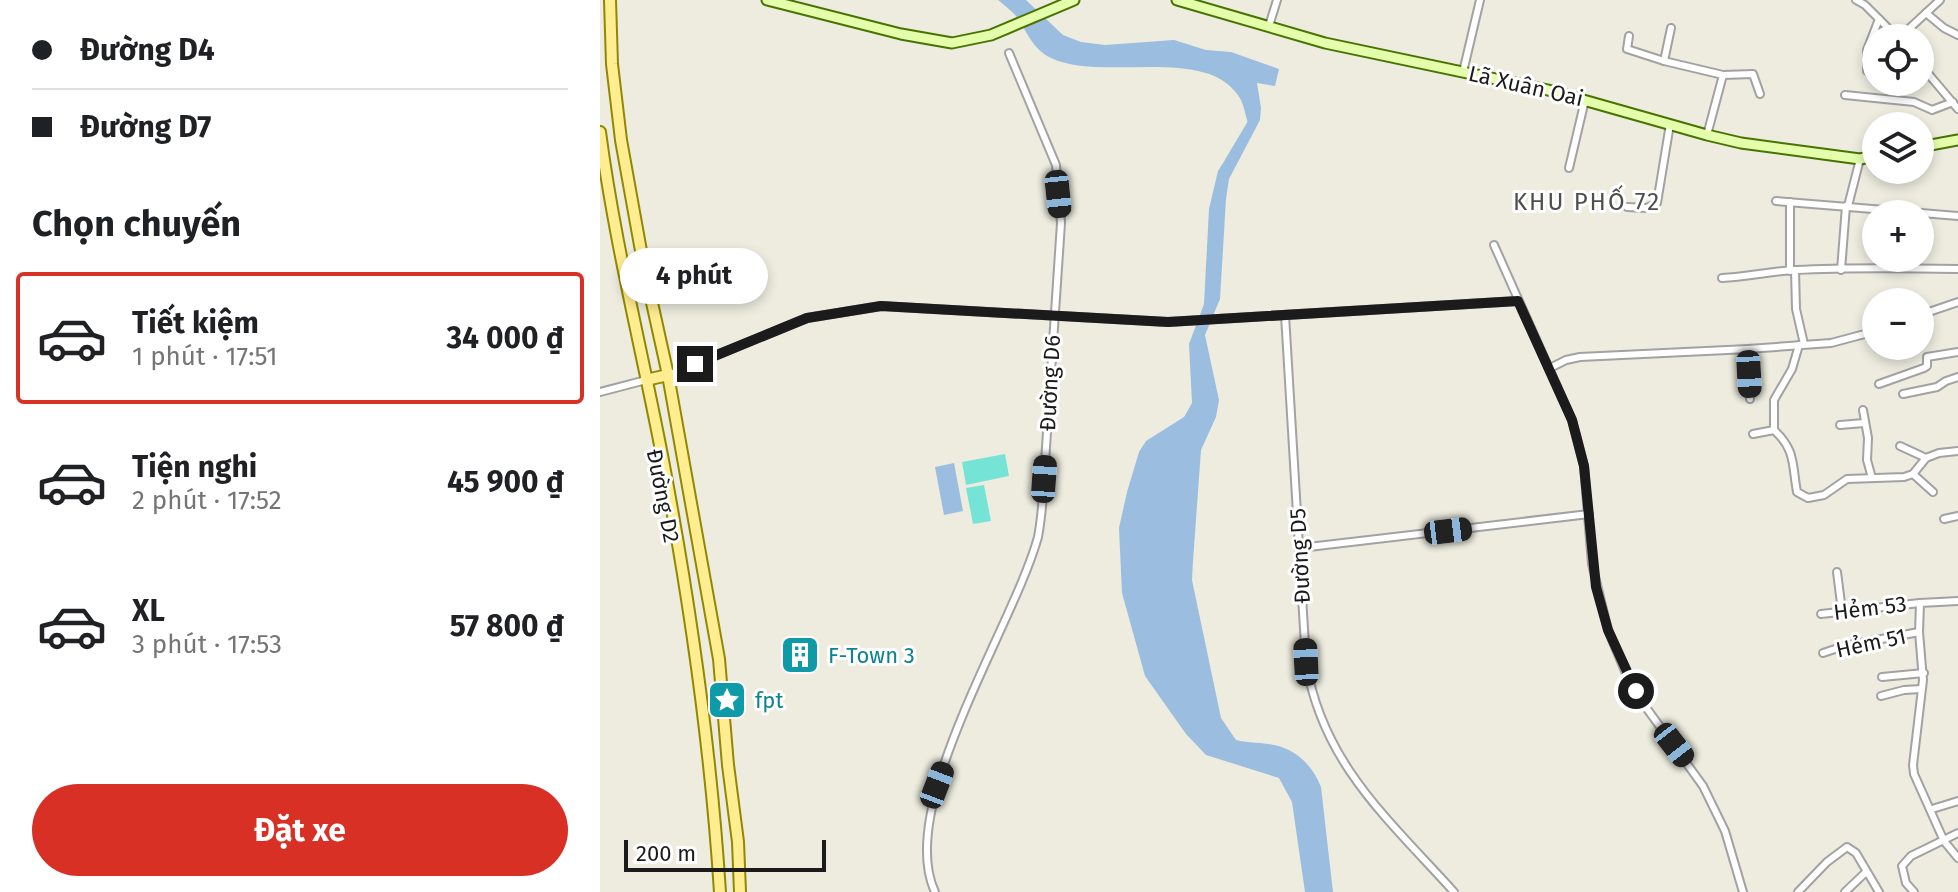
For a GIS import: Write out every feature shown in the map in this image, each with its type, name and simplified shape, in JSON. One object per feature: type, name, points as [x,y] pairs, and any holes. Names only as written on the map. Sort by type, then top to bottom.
[{"type":"main road","name":"Đường D2","points":[[610,0],[612,64],[634,215],[668,375],[719,659],[738,842],[740,892]]},
{"type":"main road","points":[[767,0],[941,42],[963,42],[991,35],[1074,0]]},
{"type":"main road","name":"Lã Xuân Oai","points":[[1177,0],[1325,43],[1585,100],[1741,143],[1860,159]]},
{"type":"main road","name":"Đường D2","points":[[600,132],[683,575],[709,769],[720,892]]},
{"type":"main road","points":[[1934,144],[1958,140]]},
{"type":"main road","name":"Đường D2","points":[[600,167],[629,326],[636,335]]},
{"type":"main road","points":[[646,380],[668,375]]},
{"type":"main road","points":[[689,616],[710,612]]},
{"type":"main road","points":[[712,798],[732,795]]},
{"type":"main road","name":"Đường D2","points":[[713,892],[710,830],[714,818]]},
{"type":"main road","name":"Đường D2","points":[[738,842],[744,849],[746,892]]},
{"type":"street","points":[[1269,26],[1277,0]]},
{"type":"street","points":[[1463,72],[1480,0]]},
{"type":"street","points":[[1856,0],[1866,2],[1884,24]]},
{"type":"street","points":[[1914,24],[1940,0]]},
{"type":"street","points":[[1926,13],[1958,35]]},
{"type":"street","points":[[1877,24],[1879,19]]},
{"type":"street","points":[[1664,61],[1671,28]]},
{"type":"street","points":[[1629,36],[1628,50],[1664,61],[1723,75],[1751,73],[1756,78],[1760,94]]},
{"type":"street","name":"Đường D6","points":[[935,892],[927,860],[929,824],[937,785],[1038,535],[1061,223],[1056,165],[1009,53]]},
{"type":"street","points":[[1707,135],[1723,75]]},
{"type":"street","points":[[1934,80],[1958,109]]},
{"type":"street","points":[[1845,95],[1914,102],[1932,110],[1953,102]]},
{"type":"street","points":[[1569,168],[1585,100]]},
{"type":"street","points":[[1627,207],[1647,208],[1657,203],[1670,124]]},
{"type":"street","points":[[1841,270],[1847,206],[1860,159]]},
{"type":"street","points":[[1776,201],[1958,216]]},
{"type":"street","points":[[1790,202],[1792,270],[1802,345],[1774,400],[1774,430],[1789,445],[1797,492],[1802,497],[1824,495],[1847,479],[1913,474],[1926,458],[1958,451]]},
{"type":"street","points":[[1494,245],[1568,409],[1579,444],[1596,587],[1616,651],[1645,706],[1703,786],[1725,831],[1743,892]]},
{"type":"street","points":[[1722,278],[1792,270],[1958,269]]},
{"type":"street","points":[[668,375],[807,318],[857,308],[898,306],[1168,322],[1518,301]]},
{"type":"street","points":[[1934,310],[1958,302]]},
{"type":"street","name":"Đường D5","points":[[1285,315],[1306,662],[1321,723],[1350,775],[1454,892]]},
{"type":"street","points":[[1550,368],[1580,357],[1831,343],[1862,335]]},
{"type":"street","points":[[1748,349],[1750,399]]},
{"type":"street","points":[[1879,384],[1924,368],[1927,357],[1958,352]]},
{"type":"street","points":[[1903,394],[1937,387],[1958,377]]},
{"type":"street","points":[[600,392],[646,380]]},
{"type":"street","points":[[1863,410],[1868,438],[1867,460],[1872,478]]},
{"type":"street","points":[[1840,425],[1864,423]]},
{"type":"street","points":[[1753,434],[1774,430]]},
{"type":"street","points":[[1900,446],[1926,458]]},
{"type":"street","points":[[1913,474],[1933,492]]},
{"type":"street","points":[[1300,548],[1589,514]]},
{"type":"street","points":[[1944,519],[1958,516]]},
{"type":"street","points":[[1837,572],[1842,611]]},
{"type":"street","name":"Hẻm 53","points":[[1821,614],[1958,601]]},
{"type":"street","points":[[1920,603],[1919,632],[1924,673],[1913,765],[1944,841],[1958,858]]},
{"type":"street","name":"Hẻm 51","points":[[1823,653],[1919,632]]},
{"type":"street","points":[[1882,677],[1924,673]]},
{"type":"street","points":[[1881,696],[1921,689]]},
{"type":"street","points":[[1932,809],[1958,801]]},
{"type":"street","points":[[1914,892],[1906,883],[1902,866],[1911,856],[1958,833]]},
{"type":"street","points":[[1798,892],[1827,862],[1847,847],[1856,853],[1879,892]]},
{"type":"street","points":[[1845,892],[1866,872]]},
{"type":"shaded area","points":[[998,0],[1026,0],[1063,35],[1081,42],[1105,45],[1174,40],[1206,50],[1231,52],[1279,69],[1275,86],[1257,83],[1260,120],[1229,179],[1220,299],[1205,335],[1219,400],[1216,417],[1201,450],[1192,580],[1221,718],[1236,740],[1277,746],[1294,753],[1313,771],[1321,787],[1333,892],[1305,892],[1292,802],[1279,778],[1206,755],[1186,734],[1145,676],[1122,593],[1119,528],[1139,452],[1146,441],[1184,417],[1192,403],[1189,344],[1204,304],[1209,209],[1218,171],[1248,124],[1241,100],[1226,83],[1206,73],[1181,68],[1073,65],[1051,58],[1039,50],[1016,16]]},
{"type":"shaded area","points":[[1005,454],[1009,476],[966,485],[962,462]]},
{"type":"shaded area","points":[[954,463],[963,511],[944,515],[935,467]]},
{"type":"shaded area","points":[[984,485],[991,521],[973,524],[966,488]]},
{"type":"waterway","points":[[1226,160],[1248,123]]},
{"type":"place","name":"F-Town 3","points":[[800,655]]},
{"type":"place","name":"fpt","points":[[727,700]]},
{"type":"district","name":"KHU PHỐ 72","points":[[1587,202]]},
{"type":"route","points":[[695,364],[807,318],[881,306],[1168,322],[1518,301],[1572,420],[1584,466],[1596,587],[1608,630],[1636,691]]}]
